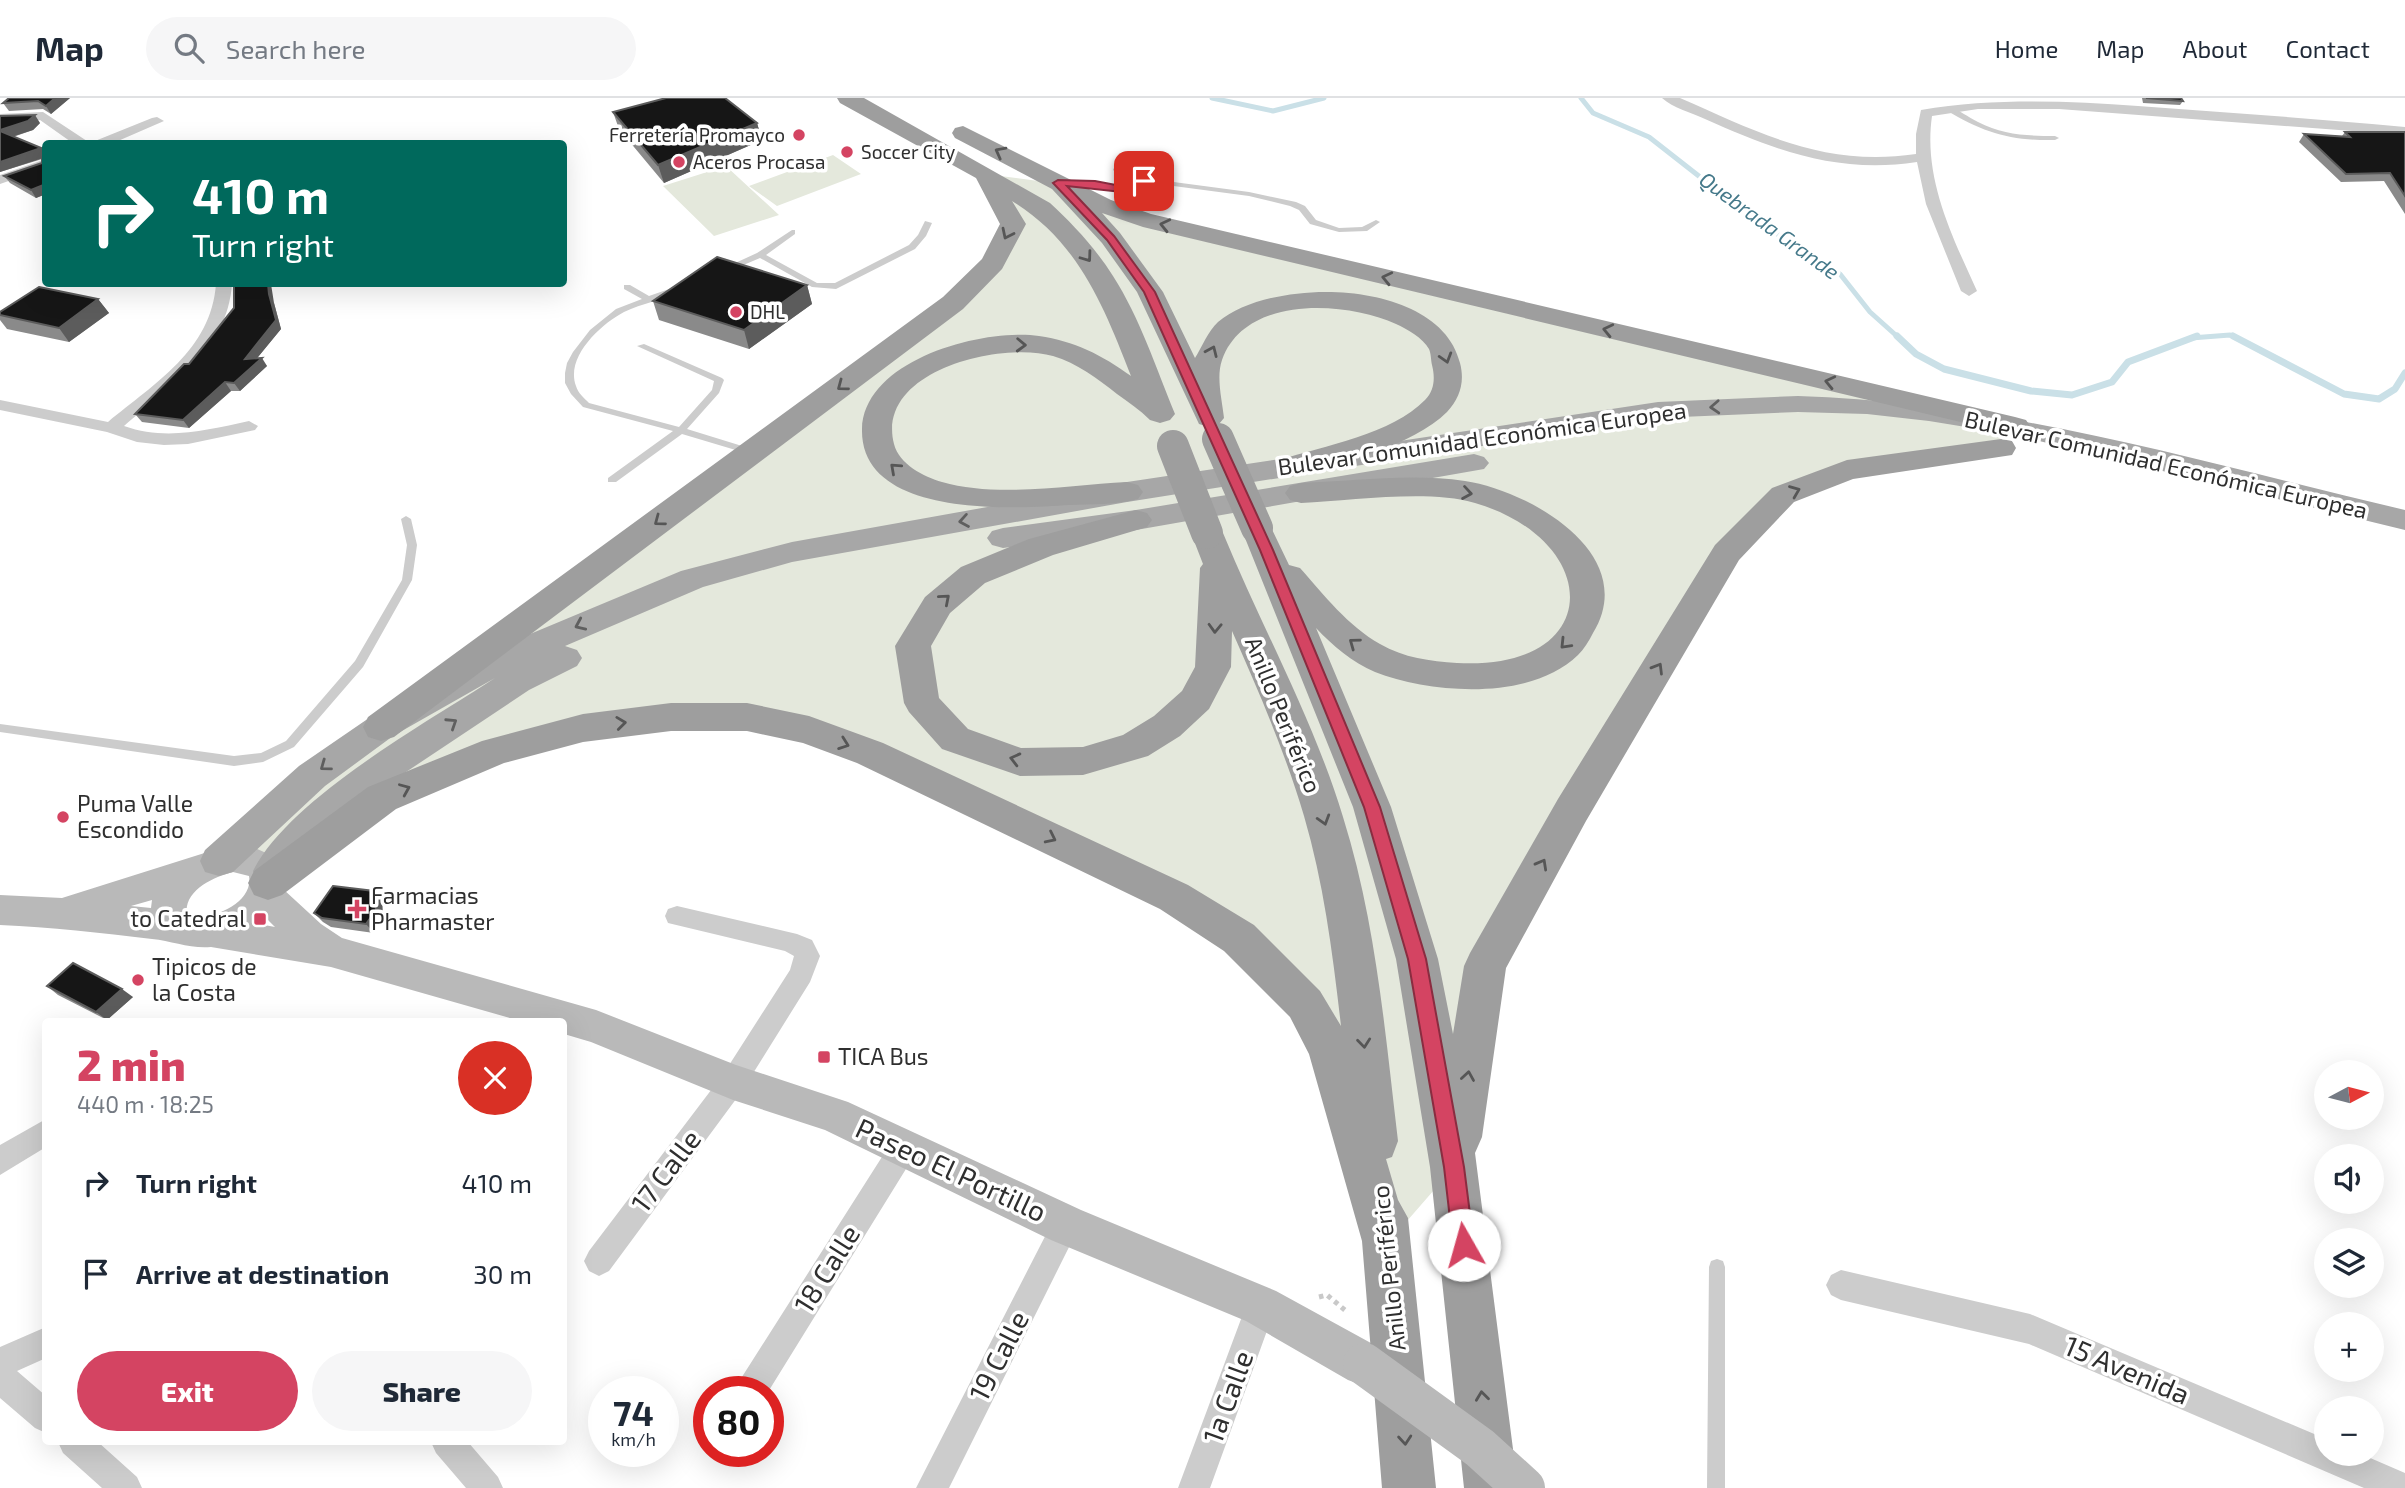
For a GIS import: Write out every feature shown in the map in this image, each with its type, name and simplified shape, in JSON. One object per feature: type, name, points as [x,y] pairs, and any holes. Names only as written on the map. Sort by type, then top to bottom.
[{"type":"highway","name":"Anillo Periférico","points":[[848,98],[1041,208],[1081,248],[1101,277],[1117,306],[1212,546],[1309,772],[1335,855],[1353,947],[1387,1244],[1409,1488]]},
{"type":"highway","points":[[897,98],[920,111]]},
{"type":"highway","name":"Anillo Periférico","points":[[944,123],[1060,183],[1111,238],[1150,292],[1261,539],[1372,807],[1417,959],[1454,1167],[1491,1488]]},
{"type":"highway","points":[[381,727],[953,303],[993,262],[1013,224],[985,174]]},
{"type":"highway","points":[[1060,183],[1102,205],[1125,202],[2008,437]]},
{"type":"highway","points":[[1213,428],[1207,361],[1217,339],[1237,318],[1270,304],[1326,299],[1369,304],[1401,315],[1423,327],[1444,348],[1451,365],[1448,387],[1437,405],[1420,419],[1396,432],[1296,480]]},
{"type":"highway","points":[[1132,506],[986,497],[937,491],[905,477],[883,457],[876,434],[878,413],[893,392],[916,370],[948,354],[980,346],[1024,344],[1081,356],[1159,412]]},
{"type":"highway","points":[[1454,1167],[1485,966],[1572,810],[1727,553],[1783,495],[1847,470],[2008,437]]},
{"type":"highway","points":[[1261,539],[1333,628],[1370,654],[1409,670],[1449,677],[1497,676],[1535,665],[1564,649],[1582,624],[1590,594],[1581,563],[1560,537],[1530,515],[1495,499],[1466,491],[1296,480]]},
{"type":"highway","points":[[1132,506],[974,575],[937,605],[913,646],[922,703],[955,739],[1020,762],[1083,761],[1135,746],[1167,726],[1196,700],[1213,667],[1212,546]]},
{"type":"highway","points":[[267,884],[382,799],[495,751],[583,728],[671,716],[747,717],[809,730],[870,753],[1174,897],[1239,938],[1305,1004],[1329,1050],[1387,1244]]},
{"type":"main road","name":"Bulevar Comunidad Económica Europea","points":[[205,867],[312,776],[381,727],[499,661],[692,579],[792,552],[1657,431],[1770,424],[2008,437],[2405,520]]},
{"type":"main road","name":"Bulevar Comunidad Económica Europea","points":[[2008,437],[2405,543]]},
{"type":"main road","name":"Bulevar Comunidad Económica Europea","points":[[267,884],[312,825],[384,768],[517,681],[621,631],[708,598],[794,572],[1132,506]]},
{"type":"main road","points":[[2,912],[52,912],[174,926],[196,933],[211,932],[242,918],[267,884],[260,863],[242,857],[96,903],[52,912]]},
{"type":"main road","points":[[174,926],[168,916],[169,902],[177,888],[205,867]]},
{"type":"main road","name":"Paseo El Portillo","points":[[267,884],[308,935],[331,951]]},
{"type":"main road","name":"Paseo El Portillo","points":[[211,932],[331,951],[415,972],[566,1018]]},
{"type":"main road","name":"Paseo El Portillo","points":[[567,1018],[596,1027],[733,1082],[834,1115],[1066,1225],[1261,1306],[1364,1364],[1480,1448],[1524,1488]]},
{"type":"street","points":[[1669,98],[1774,144],[1833,158],[1875,163],[1924,157]]},
{"type":"street","points":[[1969,291],[1936,217],[1921,131],[1926,113],[1949,108],[2073,106],[2405,131]]},
{"type":"street","points":[[0,118],[43,116],[78,140]]},
{"type":"street","points":[[107,140],[157,121]]},
{"type":"street","points":[[0,180],[42,164]]},
{"type":"street","points":[[112,428],[202,348],[220,318],[224,287]]},
{"type":"street","points":[[0,405],[112,428],[137,437],[164,440],[188,439],[249,426]]},
{"type":"street","name":"17 Calle","points":[[599,1261],[733,1082],[801,974],[807,956],[803,947],[788,942],[677,916]]},
{"type":"street","points":[[0,1163],[42,1134]]},
{"type":"street","name":"18 Calle","points":[[760,1376],[904,1147]]},
{"type":"street","name":"19 Calle","points":[[932,1488],[1066,1225]]},
{"type":"street","name":"15 Avenida","points":[[1841,1286],[2031,1329],[2402,1488]]},
{"type":"street","name":"1a Calle","points":[[1194,1488],[1261,1306]]},
{"type":"street","points":[[0,1363],[42,1344]]},
{"type":"street","points":[[0,1377],[42,1414]]},
{"type":"street","points":[[77,1445],[126,1488]]},
{"type":"street","points":[[450,1445],[486,1488]]},
{"type":"lane","points":[[1949,108],[1982,129],[1992,132],[2028,139],[2055,138]]},
{"type":"lane","points":[[1129,157],[1117,170],[1135,183],[1151,181],[1248,194],[1293,204],[1302,208],[1313,222],[1339,230],[1364,229],[1376,222]]},
{"type":"lane","points":[[1125,202],[1135,183]]},
{"type":"lane","points":[[760,255],[815,285],[825,288],[836,286],[912,247],[922,236],[928,223]]},
{"type":"lane","points":[[712,275],[760,255],[792,232]]},
{"type":"lane","points":[[688,286],[619,311],[601,322],[574,358],[569,380],[575,395],[586,405],[752,452]]},
{"type":"lane","points":[[627,287],[650,300]]},
{"type":"lane","points":[[612,481],[681,430],[716,391],[719,380],[641,346]]},
{"type":"lane","points":[[0,728],[234,761],[263,757],[290,744],[359,664],[407,580],[412,545],[406,519]]},
{"type":"lane","points":[[1716,1488],[1717,1266]]},
{"type":"shaded area","points":[[833,155],[861,174],[777,206],[749,186]]},
{"type":"shaded area","points":[[726,166],[779,215],[714,236],[663,186]]},
{"type":"shaded area","points":[[985,174],[1061,184],[1102,205],[2015,426],[2001,448],[1847,470],[1783,495],[1727,553],[1485,966],[1454,1167],[1387,1244],[1330,1050],[1239,938],[1023,824],[747,717],[495,751],[268,875],[242,857],[312,776],[953,303],[1012,224]]},
{"type":"building","points":[[9,98],[55,98],[46,106],[38,101],[3,103]]},
{"type":"building","name":"Aceros Procasa","points":[[666,98],[725,98],[757,123],[658,165],[613,112]]},
{"type":"building","points":[[2146,98],[2181,98],[2183,101]]},
{"type":"building","points":[[35,115],[28,121],[0,130],[0,116]]},
{"type":"building","points":[[0,131],[41,148],[0,162]]},
{"type":"building","points":[[2345,132],[2405,132],[2405,196],[2390,173],[2346,174],[2304,134],[2350,137]]},
{"type":"building","points":[[42,163],[42,186],[31,190],[4,176]]},
{"type":"building","points":[[717,257],[807,285],[744,330],[653,301]]},
{"type":"building","points":[[39,287],[98,299],[59,328],[0,315],[0,312]]},
{"type":"building","points":[[234,287],[268,287],[276,320],[245,359],[262,358],[234,383],[225,382],[183,420],[135,414],[184,364],[189,364],[234,308]]},
{"type":"building","name":"Farmacias Pharmaster","points":[[333,886],[374,891],[376,910],[366,924],[322,918],[314,913]]},
{"type":"building","points":[[73,963],[122,989],[96,1012],[47,986]]},
{"type":"waterway","name":"Quebrada Grande","points":[[1212,98],[1273,111],[1324,98]]},
{"type":"waterway","name":"Quebrada Grande","points":[[1581,98],[1593,113],[1649,137],[1755,220],[1840,274],[1870,312],[1899,338]]},
{"type":"waterway","name":"Quebrada Grande","points":[[2192,338],[2230,335],[2236,338]]},
{"type":"waterway","name":"Quebrada Grande","points":[[1897,336],[1916,354],[1944,369],[2031,391],[2072,395],[2112,382],[2128,362],[2192,338]]},
{"type":"waterway","name":"Quebrada Grande","points":[[2192,338],[2197,336]]},
{"type":"waterway","name":"Quebrada Grande","points":[[2233,336],[2344,394],[2379,399],[2395,389],[2405,373]]},
{"type":"place","name":"Ferretería Promayco","points":[[799,135]]},
{"type":"place","name":"Soccer City","points":[[847,152]]},
{"type":"place","name":"Aceros Procasa","points":[[679,162]]},
{"type":"place","name":"DHL","points":[[736,312]]},
{"type":"place","name":"Puma Valle Escondido","points":[[63,817]]},
{"type":"place","name":"Farmacias Pharmaster","points":[[357,909]]},
{"type":"place","name":"to Catedral","points":[[260,919]]},
{"type":"place","name":"Tipicos de la Costa","points":[[138,980]]},
{"type":"place","name":"TICA Bus","points":[[824,1057]]},
{"type":"route","points":[[1144,181],[1122,189],[1077,182],[1058,183],[1111,238],[1150,292],[1209,418],[1266,550],[1372,807],[1417,959],[1454,1167],[1464,1245]]}]
